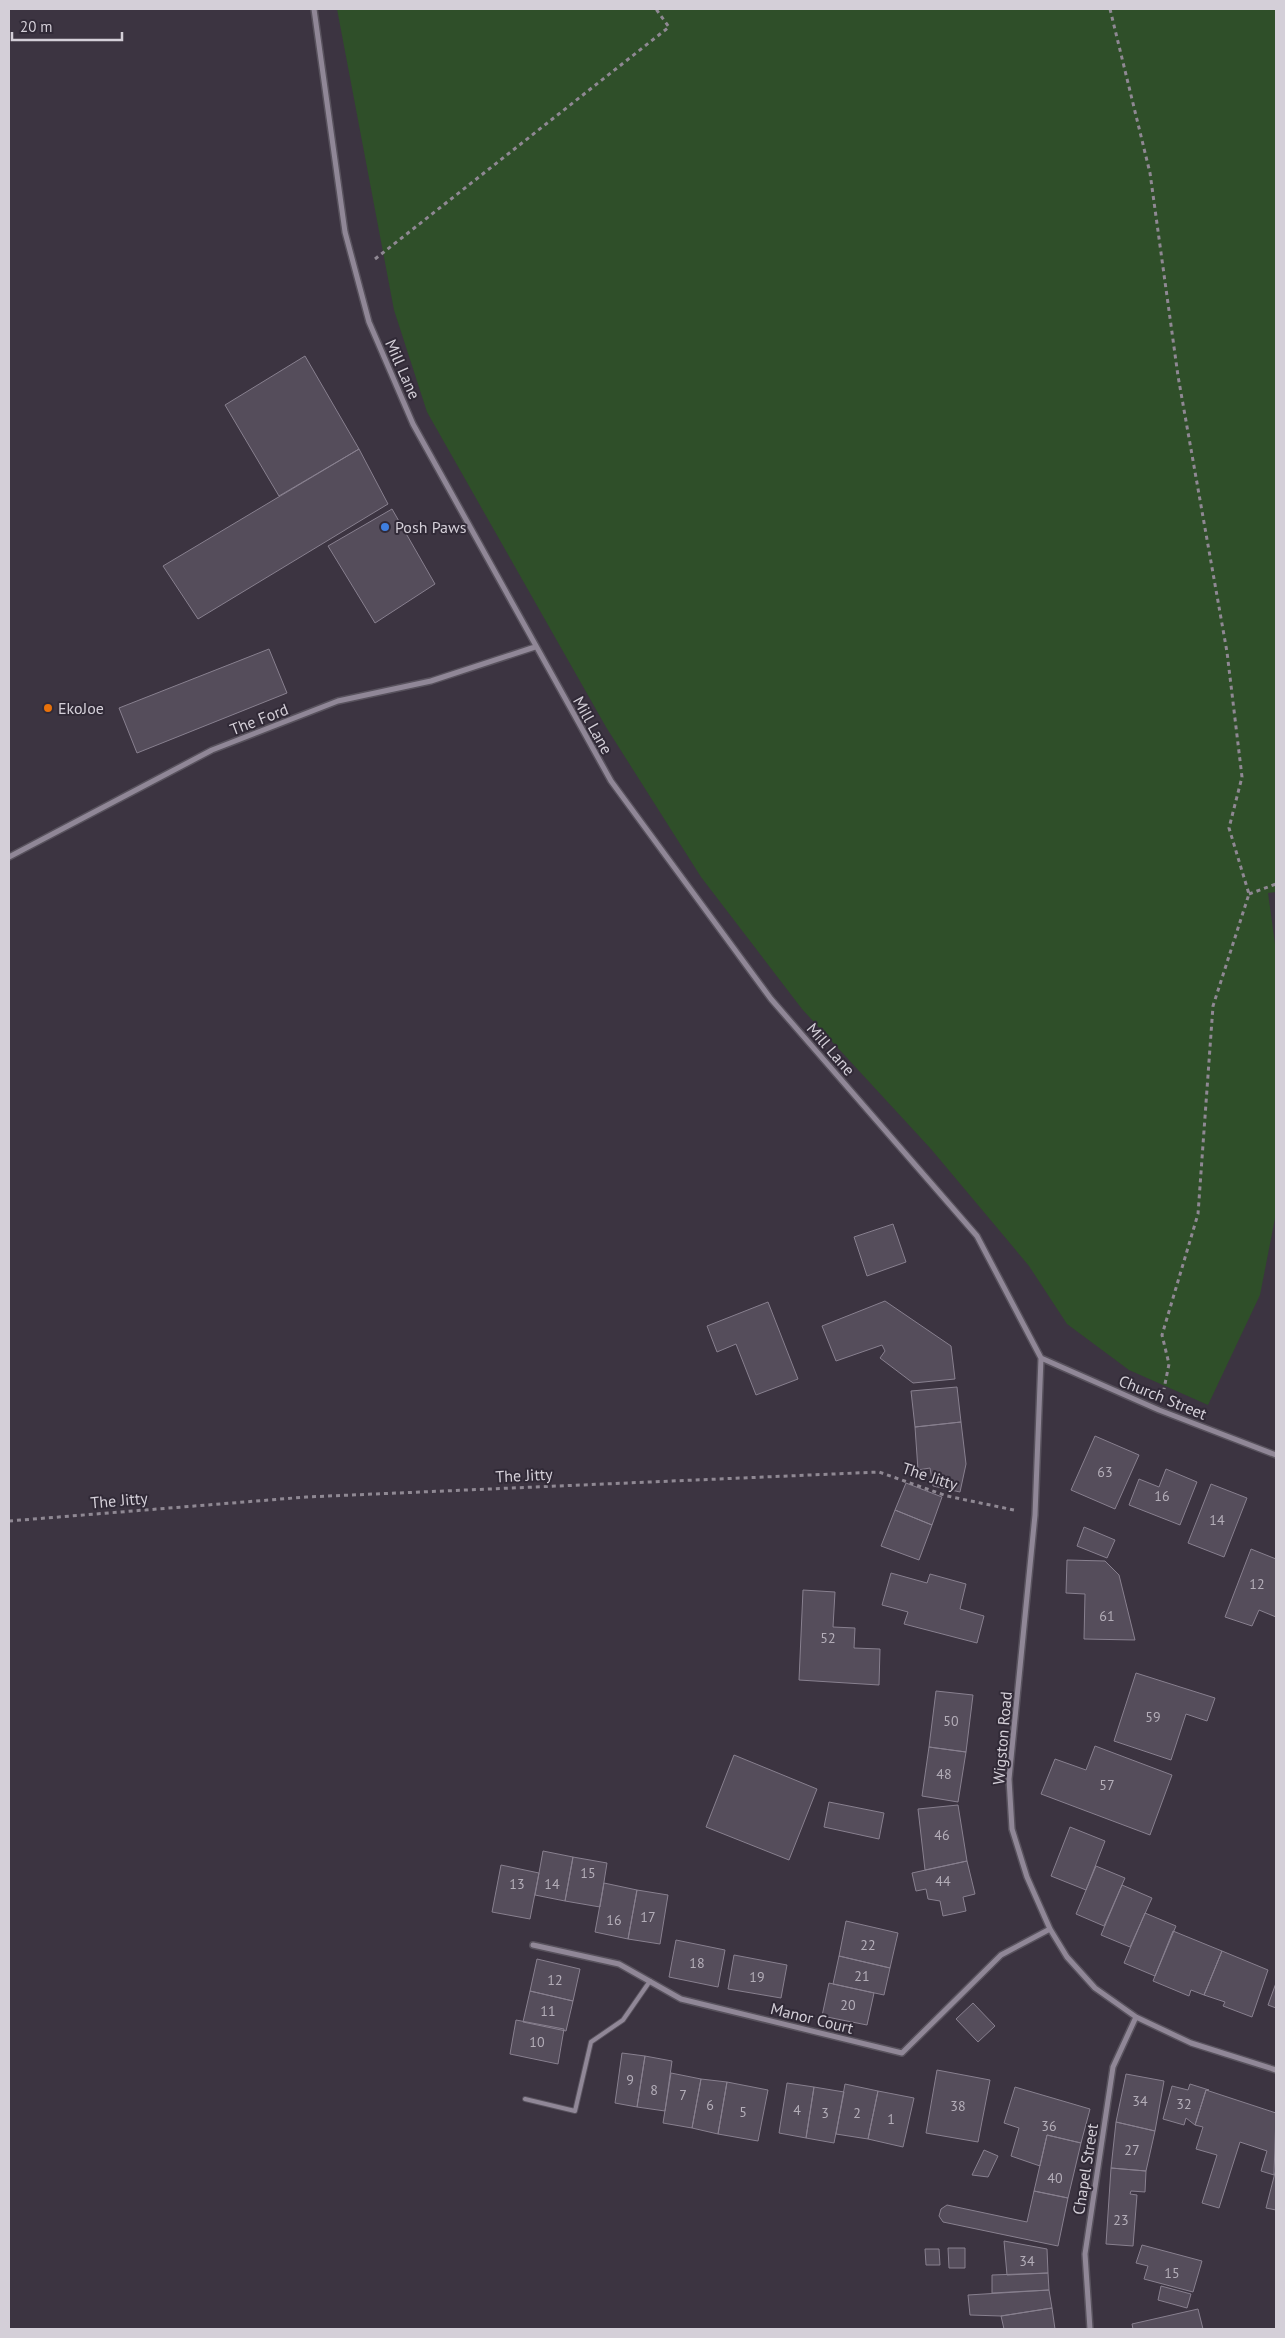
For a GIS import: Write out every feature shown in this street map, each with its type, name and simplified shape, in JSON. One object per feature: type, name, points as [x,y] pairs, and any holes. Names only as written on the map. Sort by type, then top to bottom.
[{"type":"street","name":"Mill Lane","points":[[314,9],[346,232],[356,274],[369,322],[413,424],[611,781],[771,999],[977,1236],[1041,1358]]},
{"type":"street","name":"The Ford","points":[[9,857],[212,750],[338,702],[431,681],[535,647]]},
{"type":"street","name":"Church Street","points":[[1041,1358],[1159,1410],[1276,1454]]},
{"type":"street","name":"Wigston Road","points":[[1041,1358],[1035,1515],[1009,1780],[1012,1829],[1027,1877],[1050,1929],[1067,1957],[1095,1988],[1136,2017],[1191,2043],[1276,2070]]},
{"type":"street","name":"Manor Court","points":[[533,1945],[619,1964],[682,1999],[902,2053],[1001,1955],[1050,1929]]},
{"type":"street","name":"Chapel Street","points":[[1090,2329],[1085,2254],[1113,2067],[1136,2017]]},
{"type":"lane","points":[[525,2100],[575,2111],[591,2042],[623,2020],[650,1982]]},
{"type":"path","points":[[356,274],[669,27],[656,9]]},
{"type":"path","points":[[1110,9],[1150,172],[1178,376],[1227,652],[1242,777],[1229,828],[1249,894],[1213,1006],[1198,1214],[1162,1335],[1169,1364],[1159,1410]]},
{"type":"path","points":[[1249,894],[1276,884]]},
{"type":"path","name":"The Jitty","points":[[9,1521],[306,1498],[879,1472],[947,1496],[1035,1515]]},
{"type":"green space","points":[[337,9],[1276,9],[1276,892],[1268,893],[1276,951],[1276,1213],[1260,1295],[1208,1405],[1129,1370],[1067,1324],[1029,1266],[931,1149],[802,1009],[701,877],[606,727],[427,412],[394,310]]},
{"type":"building","points":[[305,356],[359,449],[279,496],[225,405]]},
{"type":"building","points":[[359,449],[388,504],[198,619],[163,566]]},
{"type":"building","points":[[392,509],[435,584],[375,623],[328,546]]},
{"type":"building","points":[[269,649],[287,693],[137,753],[119,708]]},
{"type":"building","points":[[893,1224],[906,1262],[867,1276],[854,1237]]},
{"type":"building","points":[[885,1301],[951,1346],[955,1379],[913,1383],[880,1358],[885,1351],[882,1345],[836,1361],[822,1326]]},
{"type":"building","points":[[768,1302],[798,1379],[756,1395],[736,1344],[717,1352],[707,1326]]},
{"type":"building","points":[[957,1387],[961,1422],[915,1427],[911,1391]]},
{"type":"building","points":[[961,1422],[966,1464],[960,1492],[933,1486],[930,1468],[918,1470],[915,1427]]},
{"type":"building","points":[[1095,1436],[1139,1455],[1115,1509],[1071,1490]]},
{"type":"building","points":[[1166,1469],[1197,1482],[1180,1525],[1129,1505],[1139,1479],[1159,1487]]},
{"type":"building","points":[[906,1483],[942,1497],[932,1525],[895,1510]]},
{"type":"building","points":[[1211,1484],[1247,1498],[1224,1557],[1188,1543]]},
{"type":"building","points":[[895,1510],[932,1525],[919,1560],[881,1546]]},
{"type":"building","points":[[1084,1527],[1115,1540],[1107,1558],[1077,1546]]},
{"type":"building","points":[[1251,1549],[1276,1559],[1276,1617],[1259,1610],[1252,1626],[1225,1617]]},
{"type":"building","points":[[1067,1560],[1105,1561],[1119,1575],[1135,1640],[1084,1639],[1085,1594],[1066,1593]]},
{"type":"building","points":[[891,1573],[927,1583],[930,1574],[966,1584],[960,1609],[984,1616],[977,1643],[904,1624],[908,1612],[882,1605]]},
{"type":"building","points":[[803,1590],[835,1592],[833,1627],[855,1628],[854,1648],[880,1649],[879,1685],[799,1680]]},
{"type":"building","points":[[1136,1673],[1215,1698],[1207,1721],[1186,1714],[1171,1760],[1114,1741]]},
{"type":"building","points":[[936,1691],[973,1695],[966,1752],[929,1747]]},
{"type":"building","points":[[1095,1746],[1172,1775],[1150,1835],[1041,1794],[1055,1759],[1086,1770]]},
{"type":"building","points":[[929,1747],[966,1752],[958,1802],[922,1796]]},
{"type":"building","points":[[734,1755],[817,1789],[789,1860],[706,1827]]},
{"type":"building","points":[[829,1802],[884,1813],[879,1839],[824,1827]]},
{"type":"building","points":[[958,1805],[967,1861],[925,1870],[918,1809]]},
{"type":"building","points":[[1070,1827],[1105,1841],[1086,1890],[1051,1876]]},
{"type":"building","points":[[543,1851],[573,1857],[565,1901],[535,1895]]},
{"type":"building","points":[[573,1857],[607,1863],[600,1907],[565,1901]]},
{"type":"building","points":[[967,1861],[975,1894],[963,1897],[966,1911],[943,1916],[940,1901],[928,1899],[926,1889],[916,1891],[912,1873]]},
{"type":"building","points":[[501,1865],[539,1873],[530,1919],[492,1912]]},
{"type":"building","points":[[1096,1866],[1125,1878],[1104,1926],[1076,1914]]},
{"type":"building","points":[[604,1883],[637,1890],[628,1939],[595,1932]]},
{"type":"building","points":[[1122,1885],[1152,1898],[1130,1947],[1101,1935]]},
{"type":"building","points":[[637,1890],[668,1895],[660,1944],[628,1939]]},
{"type":"building","points":[[1145,1913],[1176,1926],[1155,1976],[1124,1963]]},
{"type":"building","points":[[846,1921],[898,1933],[890,1968],[839,1956]]},
{"type":"building","points":[[1173,1931],[1222,1951],[1204,1995],[1191,1990],[1189,1996],[1153,1981]]},
{"type":"building","points":[[676,1940],[725,1950],[718,1987],[669,1977]]},
{"type":"building","points":[[1222,1951],[1268,1970],[1252,2017],[1223,2006],[1225,2002],[1204,1995]]},
{"type":"building","points":[[734,1955],[787,1965],[781,1998],[728,1989]]},
{"type":"building","points":[[839,1956],[890,1968],[884,1995],[833,1984]]},
{"type":"building","points":[[537,1959],[580,1969],[573,2001],[530,1991]]},
{"type":"building","points":[[829,1983],[874,1993],[867,2025],[822,2016]]},
{"type":"building","points":[[1276,1983],[1276,2008],[1268,2005]]},
{"type":"building","points":[[530,1991],[573,2001],[566,2031],[523,2022]]},
{"type":"building","points":[[973,2003],[995,2026],[978,2042],[956,2019]]},
{"type":"building","points":[[516,2020],[564,2029],[558,2064],[510,2054]]},
{"type":"building","points":[[622,2053],[645,2056],[637,2107],[615,2103]]},
{"type":"building","points":[[645,2056],[672,2061],[665,2111],[637,2107]]},
{"type":"building","points":[[937,2070],[990,2080],[978,2142],[926,2133]]},
{"type":"building","points":[[671,2073],[701,2079],[692,2128],[663,2123]]},
{"type":"building","points":[[1126,2074],[1164,2081],[1155,2131],[1116,2122]]},
{"type":"building","points":[[701,2079],[727,2082],[718,2134],[692,2128]]},
{"type":"building","points":[[727,2082],[768,2090],[758,2141],[718,2134]]},
{"type":"building","points":[[787,2083],[814,2087],[806,2138],[779,2133]]},
{"type":"building","points":[[845,2084],[878,2091],[868,2139],[836,2134]]},
{"type":"building","points":[[1190,2084],[1209,2090],[1206,2090],[1195,2125],[1186,2118],[1184,2125],[1163,2119],[1172,2086],[1188,2090]]},
{"type":"building","points":[[814,2087],[844,2092],[834,2143],[806,2138]]},
{"type":"building","points":[[1015,2087],[1090,2109],[1081,2143],[1047,2135],[1040,2166],[1011,2156],[1019,2128],[1004,2123]]},
{"type":"building","points":[[1206,2090],[1276,2113],[1274,2175],[1261,2171],[1267,2151],[1240,2142],[1219,2208],[1202,2203],[1217,2155],[1196,2149],[1203,2127],[1195,2125]]},
{"type":"building","points":[[878,2091],[914,2098],[903,2147],[868,2139]]},
{"type":"building","points":[[1116,2122],[1155,2131],[1146,2171],[1111,2168]]},
{"type":"building","points":[[1047,2135],[1081,2143],[1068,2198],[1034,2191]]},
{"type":"building","points":[[984,2150],[998,2156],[988,2177],[972,2175]]},
{"type":"building","points":[[1111,2168],[1146,2171],[1145,2192],[1131,2191],[1130,2194],[1137,2195],[1133,2246],[1106,2244]]},
{"type":"building","points":[[1276,2169],[1276,2210],[1266,2208]]},
{"type":"building","points":[[1034,2191],[1068,2198],[1058,2246],[943,2222],[939,2216],[941,2209],[947,2205],[1027,2222]]},
{"type":"building","points":[[1004,2241],[1047,2249],[1048,2273],[1007,2275]]},
{"type":"building","points":[[1142,2245],[1202,2261],[1193,2292],[1144,2279],[1148,2266],[1136,2263]]},
{"type":"building","points":[[948,2248],[965,2248],[965,2268],[949,2268]]},
{"type":"building","points":[[925,2249],[939,2249],[940,2265],[926,2265]]},
{"type":"building","points":[[1048,2273],[1049,2290],[992,2293],[992,2275]]},
{"type":"building","points":[[1161,2286],[1191,2294],[1187,2308],[1158,2300]]},
{"type":"building","points":[[1049,2290],[1052,2308],[1001,2316],[970,2315],[968,2295]]},
{"type":"building","points":[[1052,2308],[1055,2329],[1004,2329],[1001,2316]]},
{"type":"building","points":[[1198,2309],[1203,2329],[1133,2329],[1132,2324]]},
{"type":"place","name":"Posh Paws","points":[[385,527]]},
{"type":"place","name":"EkoJoe","points":[[48,708]]}]
